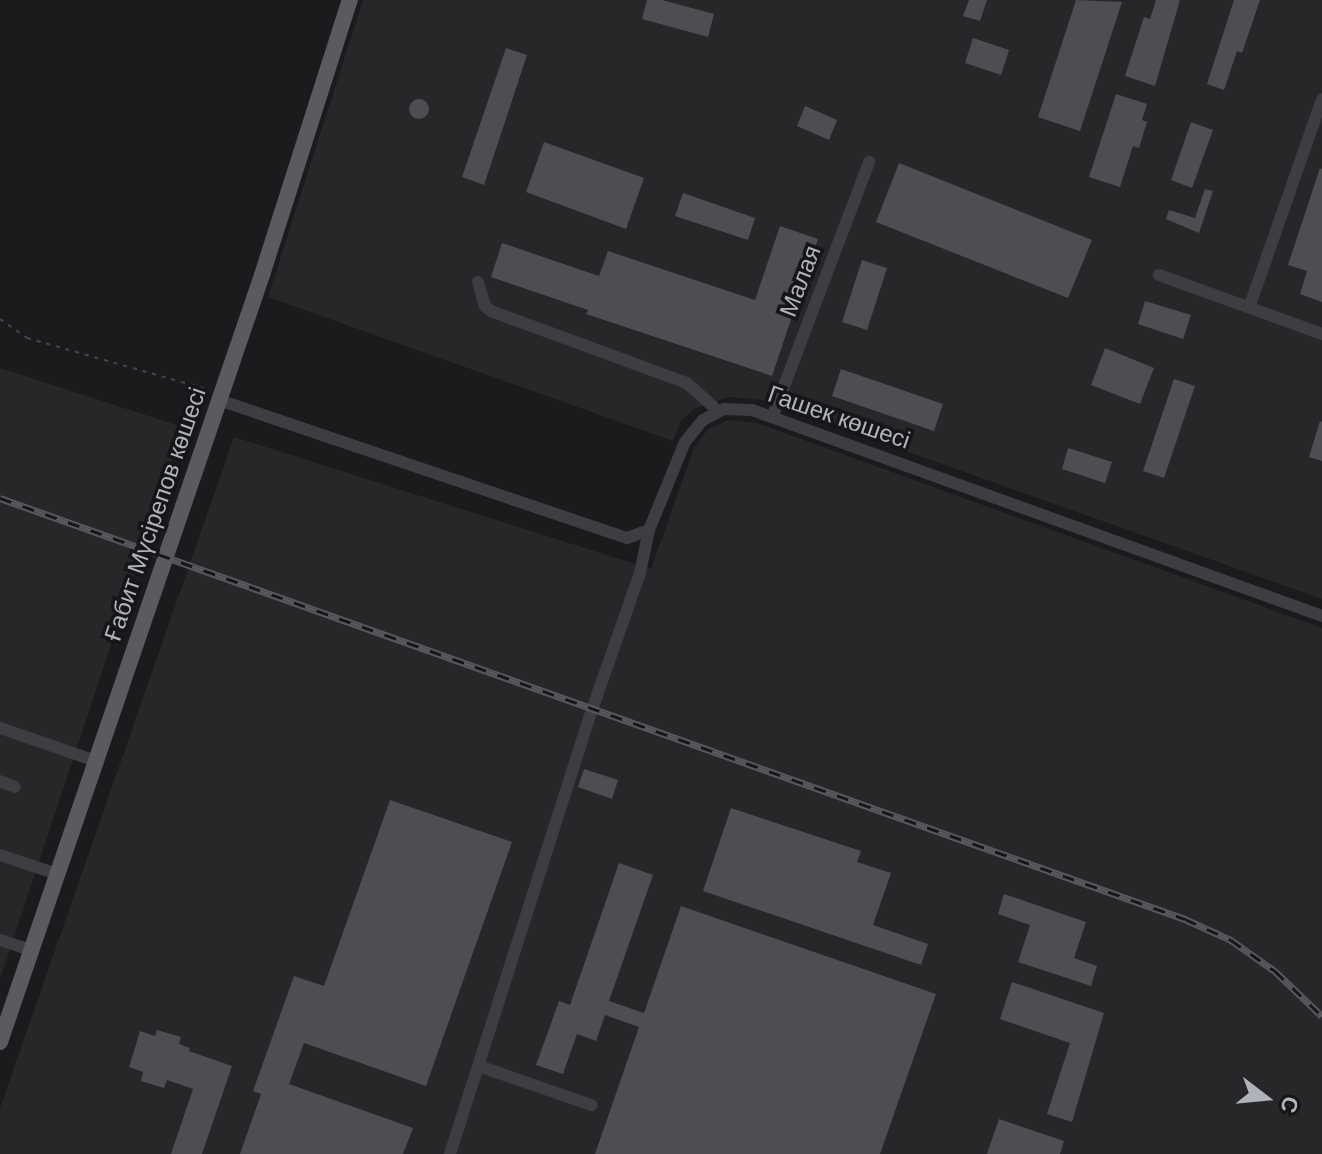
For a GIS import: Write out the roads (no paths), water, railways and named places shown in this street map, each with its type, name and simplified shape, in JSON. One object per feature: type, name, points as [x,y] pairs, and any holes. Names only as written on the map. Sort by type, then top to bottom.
[{"type":"main road","name":"Ғабит Мүсірепов көшесі","points":[[0,1042],[220,397],[350,0]]},
{"type":"street","points":[[1250,305],[1322,99]]},
{"type":"street","name":"Малая","points":[[773,415],[869,162]]},
{"type":"street","points":[[1159,275],[1250,305],[1322,334]]},
{"type":"street","points":[[450,1154],[593,707],[640,573],[649,530],[685,442],[703,420],[718,411],[687,383],[491,311],[485,306],[478,282]]},
{"type":"street","points":[[220,397],[611,535],[627,538],[649,530]]},
{"type":"street","name":"Гашек көшесі","points":[[718,411],[738,409],[773,415],[1322,616]]},
{"type":"street","points":[[0,728],[96,761]]},
{"type":"street","points":[[0,781],[15,787]]},
{"type":"street","points":[[0,855],[57,874]]},
{"type":"street","points":[[0,940],[31,950]]},
{"type":"street","points":[[479,1066],[591,1105]]},
{"type":"railway","points":[[0,498],[1185,919],[1231,940],[1275,971],[1322,1016]]}]
